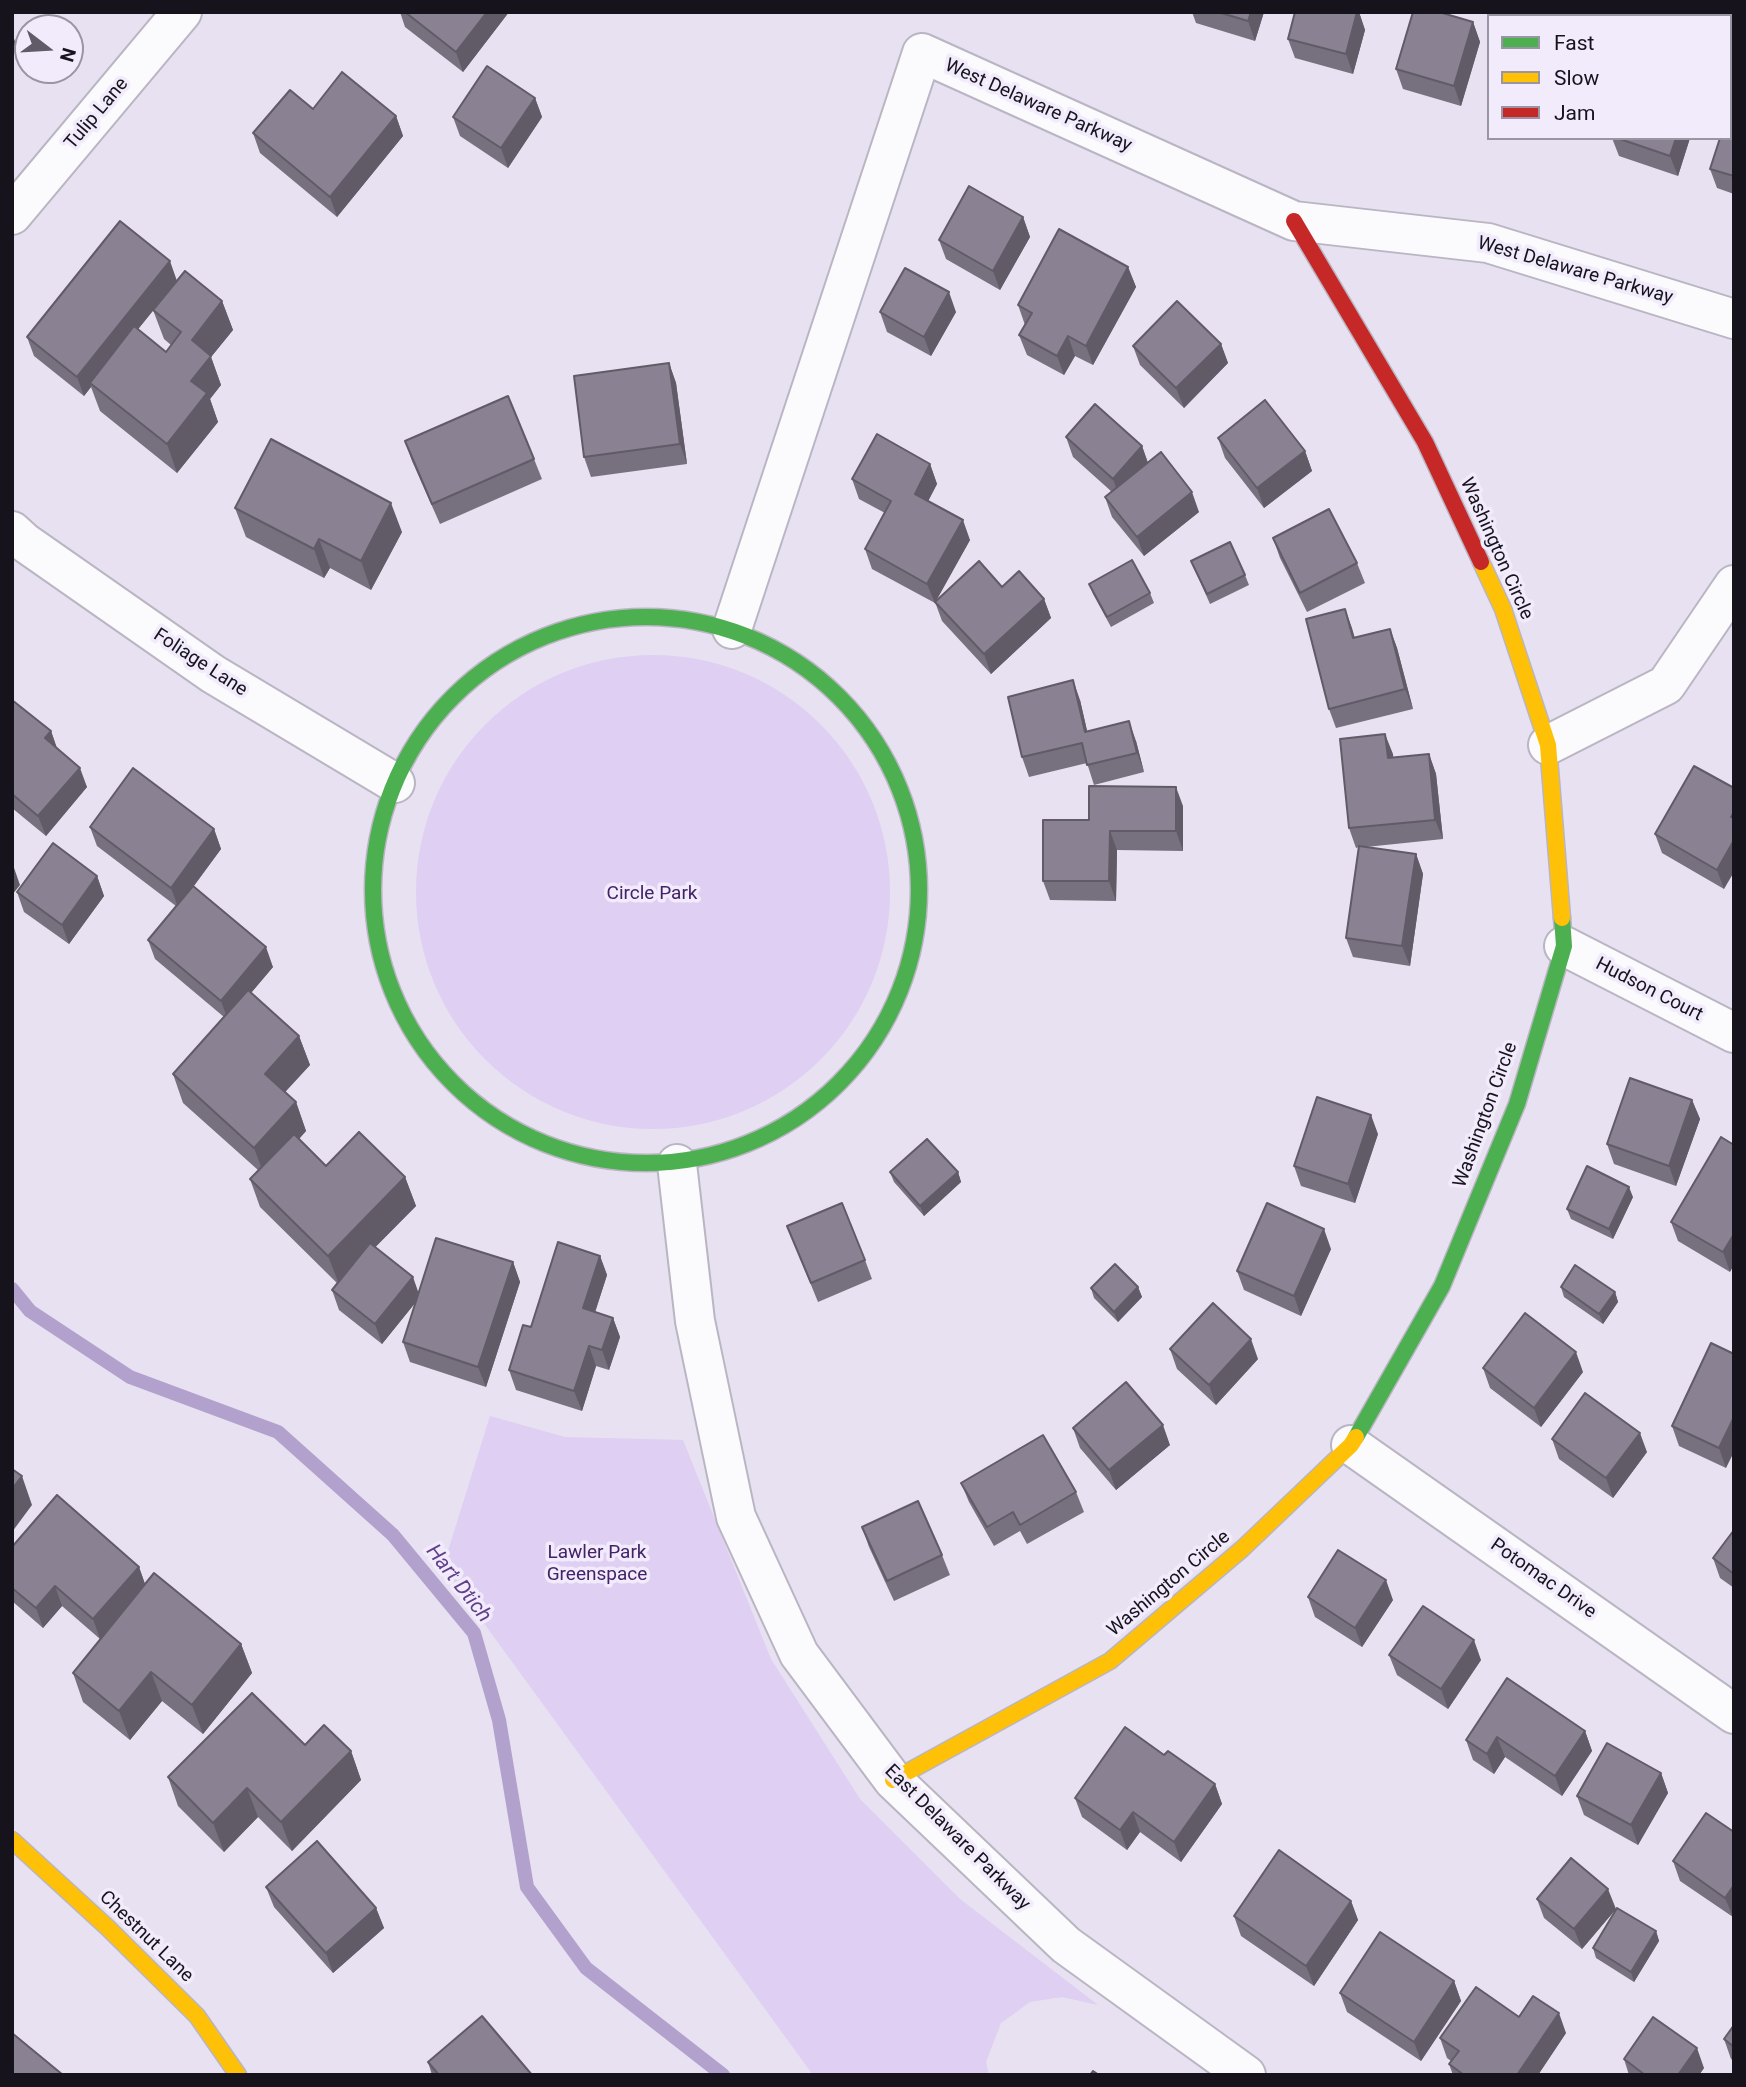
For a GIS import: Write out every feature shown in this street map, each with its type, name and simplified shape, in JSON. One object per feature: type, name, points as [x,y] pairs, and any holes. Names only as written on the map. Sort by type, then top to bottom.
[{"type":"street","name":"Tulip Lane","points":[[12,215],[182,12]]},
{"type":"street","name":"West Delaware Parkway","points":[[732,629],[922,53],[1294,221],[1488,243],[1734,319]]},
{"type":"street","name":"Washington Circle","points":[[893,1780],[1110,1661],[1242,1549],[1351,1445],[1442,1286],[1517,1104],[1564,946],[1548,745],[1503,609],[1425,442],[1294,221]]},
{"type":"street","name":"Foliage Lane","points":[[12,531],[213,674],[395,783]]},
{"type":"street","points":[[1548,745],[1666,685],[1734,585]]},
{"type":"street","points":[[632,616],[682,618],[732,629],[799,661],[855,710],[895,773],[917,843],[919,918],[902,990],[866,1056],[814,1108],[749,1145],[677,1164],[625,1164],[574,1156],[526,1137],[492,1117],[443,1075],[412,1033],[390,986],[376,936],[373,884],[379,832],[395,783],[419,737],[451,698],[490,665],[534,640],[582,623],[632,616]]},
{"type":"street","name":"Hudson Court","points":[[1564,946],[1734,1033]]},
{"type":"street","name":"East Delaware Parkway","points":[[677,1164],[695,1321],[736,1517],[799,1654],[893,1780],[1066,1945],[1245,2075]]},
{"type":"street","name":"Potomac Drive","points":[[1351,1445],[1734,1714]]},
{"type":"street","name":"Chestnut Lane","points":[[12,1840],[108,1927],[197,2016],[238,2075]]},
{"type":"green space","name":"Circle Park","points":[[653,655],[699,660],[744,673],[785,695],[821,724],[850,760],[872,801],[885,846],[890,892],[885,938],[872,983],[850,1024],[821,1060],[785,1089],[744,1111],[699,1124],[653,1129],[607,1124],[562,1111],[521,1089],[485,1060],[456,1024],[434,983],[421,938],[416,892],[421,846],[434,801],[456,760],[485,724],[521,695],[562,673],[607,660]]},
{"type":"green space","name":"Lawler Park Greenspace","points":[[490,1416],[565,1437],[683,1440],[771,1659],[860,1799],[960,1899],[1098,2005],[1062,1997],[1030,2002],[1001,2023],[986,2062],[989,2075],[813,2075],[443,1567]]},
{"type":"building","points":[[405,12],[487,12],[456,52]]},
{"type":"building","points":[[1218,12],[1251,12],[1248,21]]},
{"type":"building","points":[[1295,12],[1357,12],[1346,54],[1288,39]]},
{"type":"building","points":[[1413,12],[1439,12],[1473,22],[1454,86],[1396,69]]},
{"type":"building","points":[[1639,12],[1690,12],[1690,14]]},
{"type":"building","points":[[487,66],[535,98],[501,148],[453,117]]},
{"type":"building","points":[[342,72],[396,116],[330,197],[253,133],[290,90],[313,109]]},
{"type":"building","points":[[1732,111],[1734,176],[1710,169],[1719,140],[1732,140]]},
{"type":"building","points":[[1623,140],[1675,140],[1670,156]]},
{"type":"building","points":[[969,186],[1023,217],[993,271],[939,240]]},
{"type":"building","points":[[120,221],[170,261],[77,377],[27,337]]},
{"type":"building","points":[[1059,229],[1128,267],[1086,346],[1068,336],[1057,356],[1019,335],[1032,313],[1018,305]]},
{"type":"building","points":[[905,268],[949,292],[924,337],[880,312]]},
{"type":"building","points":[[185,271],[222,301],[192,340],[211,356],[191,381],[207,393],[167,444],[90,383],[134,326],[166,352],[181,332],[153,310]]},
{"type":"building","points":[[1177,301],[1221,344],[1176,388],[1133,346]]},
{"type":"building","points":[[669,363],[680,444],[584,457],[574,376]]},
{"type":"building","points":[[508,396],[534,459],[432,504],[405,441]]},
{"type":"building","points":[[1265,400],[1305,451],[1257,488],[1218,438]]},
{"type":"building","points":[[1095,404],[1142,446],[1113,479],[1066,437]]},
{"type":"building","points":[[877,434],[930,464],[915,494],[963,520],[927,584],[865,549],[891,501],[852,479]]},
{"type":"building","points":[[271,439],[391,503],[361,561],[319,539],[314,549],[235,508]]},
{"type":"building","points":[[1161,452],[1192,492],[1137,537],[1105,497]]},
{"type":"building","points":[[1329,509],[1357,563],[1300,593],[1273,538]]},
{"type":"building","points":[[1230,542],[1245,575],[1207,594],[1191,561]]},
{"type":"building","points":[[1132,560],[1150,593],[1107,617],[1089,584]]},
{"type":"building","points":[[979,561],[1002,587],[1019,571],[1044,599],[984,654],[935,602]]},
{"type":"building","points":[[1345,609],[1353,638],[1390,629],[1405,689],[1329,709],[1306,619]]},
{"type":"building","points":[[1073,680],[1085,732],[1129,721],[1137,753],[1087,765],[1082,743],[1022,757],[1008,697]]},
{"type":"building","points":[[12,700],[51,731],[45,738],[80,768],[38,816],[12,794]]},
{"type":"building","points":[[1385,734],[1388,758],[1429,754],[1435,820],[1349,828],[1340,739]]},
{"type":"building","points":[[1694,766],[1734,788],[1734,812],[1731,817],[1734,818],[1734,840],[1717,870],[1655,834]]},
{"type":"building","points":[[133,768],[214,829],[171,888],[90,827]]},
{"type":"building","points":[[1089,786],[1176,787],[1176,831],[1110,831],[1109,881],[1043,881],[1043,820],[1089,820]]},
{"type":"building","points":[[53,843],[97,876],[62,925],[17,892]]},
{"type":"building","points":[[1359,846],[1416,854],[1402,946],[1346,938]]},
{"type":"building","points":[[193,886],[266,947],[221,1001],[148,940]]},
{"type":"building","points":[[248,990],[299,1036],[265,1074],[296,1102],[254,1148],[173,1074]]},
{"type":"building","points":[[1630,1078],[1692,1100],[1669,1166],[1607,1144]]},
{"type":"building","points":[[1317,1097],[1371,1115],[1348,1184],[1294,1166]]},
{"type":"building","points":[[359,1132],[405,1177],[328,1256],[250,1179],[294,1134],[326,1166]]},
{"type":"building","points":[[1721,1137],[1734,1145],[1734,1234],[1723,1252],[1671,1222]]},
{"type":"building","points":[[927,1139],[958,1172],[920,1206],[890,1172]]},
{"type":"building","points":[[1587,1166],[1629,1187],[1609,1229],[1567,1209]]},
{"type":"building","points":[[842,1203],[865,1260],[811,1283],[787,1226]]},
{"type":"building","points":[[1267,1203],[1324,1229],[1294,1296],[1237,1271]]},
{"type":"building","points":[[436,1238],[513,1262],[478,1367],[403,1342]]},
{"type":"building","points":[[558,1242],[600,1256],[583,1308],[613,1318],[602,1350],[589,1346],[574,1391],[509,1370],[523,1325],[531,1327]]},
{"type":"building","points":[[370,1243],[413,1277],[375,1324],[332,1290]]},
{"type":"building","points":[[1115,1264],[1138,1287],[1114,1312],[1091,1288]]},
{"type":"building","points":[[1575,1265],[1615,1292],[1599,1314],[1561,1287]]},
{"type":"building","points":[[1213,1303],[1251,1339],[1209,1385],[1170,1349]]},
{"type":"building","points":[[1525,1313],[1576,1352],[1534,1408],[1483,1368]]},
{"type":"building","points":[[1711,1343],[1734,1354],[1734,1417],[1719,1448],[1672,1426]]},
{"type":"building","points":[[1126,1382],[1163,1425],[1109,1470],[1073,1428]]},
{"type":"building","points":[[1585,1393],[1640,1433],[1606,1478],[1552,1439]]},
{"type":"building","points":[[1043,1435],[1076,1492],[1020,1525],[1013,1512],[987,1527],[961,1483]]},
{"type":"building","points":[[12,1469],[22,1476],[12,1489]]},
{"type":"building","points":[[57,1495],[139,1567],[93,1619],[55,1586],[36,1608],[12,1588],[12,1547]]},
{"type":"building","points":[[918,1501],[942,1555],[887,1581],[862,1527]]},
{"type":"building","points":[[1734,1530],[1734,1574],[1713,1558]]},
{"type":"building","points":[[1338,1550],[1386,1580],[1355,1628],[1308,1597]]},
{"type":"building","points":[[154,1573],[241,1644],[192,1705],[151,1672],[119,1711],[73,1673]]},
{"type":"building","points":[[1423,1606],[1474,1640],[1441,1689],[1389,1655]]},
{"type":"building","points":[[1507,1678],[1585,1731],[1555,1776],[1497,1737],[1487,1754],[1466,1740]]},
{"type":"building","points":[[252,1693],[305,1745],[324,1725],[351,1751],[281,1822],[247,1788],[213,1823],[168,1777]]},
{"type":"building","points":[[1125,1727],[1164,1755],[1168,1751],[1215,1784],[1174,1842],[1133,1812],[1120,1830],[1075,1798]]},
{"type":"building","points":[[1607,1743],[1661,1773],[1631,1825],[1577,1796]]},
{"type":"building","points":[[1706,1813],[1734,1832],[1734,1885],[1725,1898],[1673,1861]]},
{"type":"building","points":[[317,1841],[376,1908],[326,1953],[266,1887]]},
{"type":"building","points":[[1279,1850],[1351,1901],[1306,1966],[1234,1916]]},
{"type":"building","points":[[1571,1858],[1608,1889],[1574,1929],[1537,1899]]},
{"type":"building","points":[[1617,1908],[1656,1931],[1631,1972],[1593,1948]]},
{"type":"building","points":[[1380,1932],[1454,1981],[1414,2042],[1340,1993]]},
{"type":"building","points":[[1476,1987],[1519,2017],[1533,1996],[1559,2013],[1517,2075],[1464,2075],[1449,2064],[1459,2051],[1440,2038]]},
{"type":"building","points":[[482,2016],[532,2075],[439,2075],[428,2062]]},
{"type":"building","points":[[1653,2017],[1697,2048],[1678,2075],[1645,2075],[1624,2059]]},
{"type":"building","points":[[1734,2025],[1734,2047],[1724,2039]]},
{"type":"building","points":[[12,2033],[63,2075],[12,2075]]},
{"type":"waterway","name":"Hart Dtich","points":[[12,1289],[30,1311],[130,1377],[278,1432],[393,1535],[474,1633],[499,1720],[527,1887],[586,1968],[723,2075]]},
{"type":"traffic: fast","points":[[646,617],[699,622],[751,637],[798,663],[839,697],[873,738],[899,785],[914,837],[919,890],[914,943],[899,995],[873,1042],[839,1083],[798,1117],[751,1143],[699,1158],[646,1163],[593,1158],[541,1143],[494,1117],[453,1083],[419,1042],[393,995],[378,943],[373,890],[378,837],[393,785],[419,738],[453,697],[494,663],[541,637],[593,622],[646,617]]},
{"type":"traffic: fast","points":[[1356,1437],[1442,1286],[1517,1104],[1564,946],[1562,918]]},
{"type":"traffic: slow","points":[[1481,562],[1503,609],[1548,745],[1562,918]]},
{"type":"traffic: slow","points":[[893,1780],[1110,1661],[1242,1549],[1351,1445],[1356,1437]]},
{"type":"traffic: slow","points":[[12,1840],[108,1928],[197,2016],[238,2075]]},
{"type":"traffic: jam","points":[[1294,221],[1425,442],[1481,562]]}]
